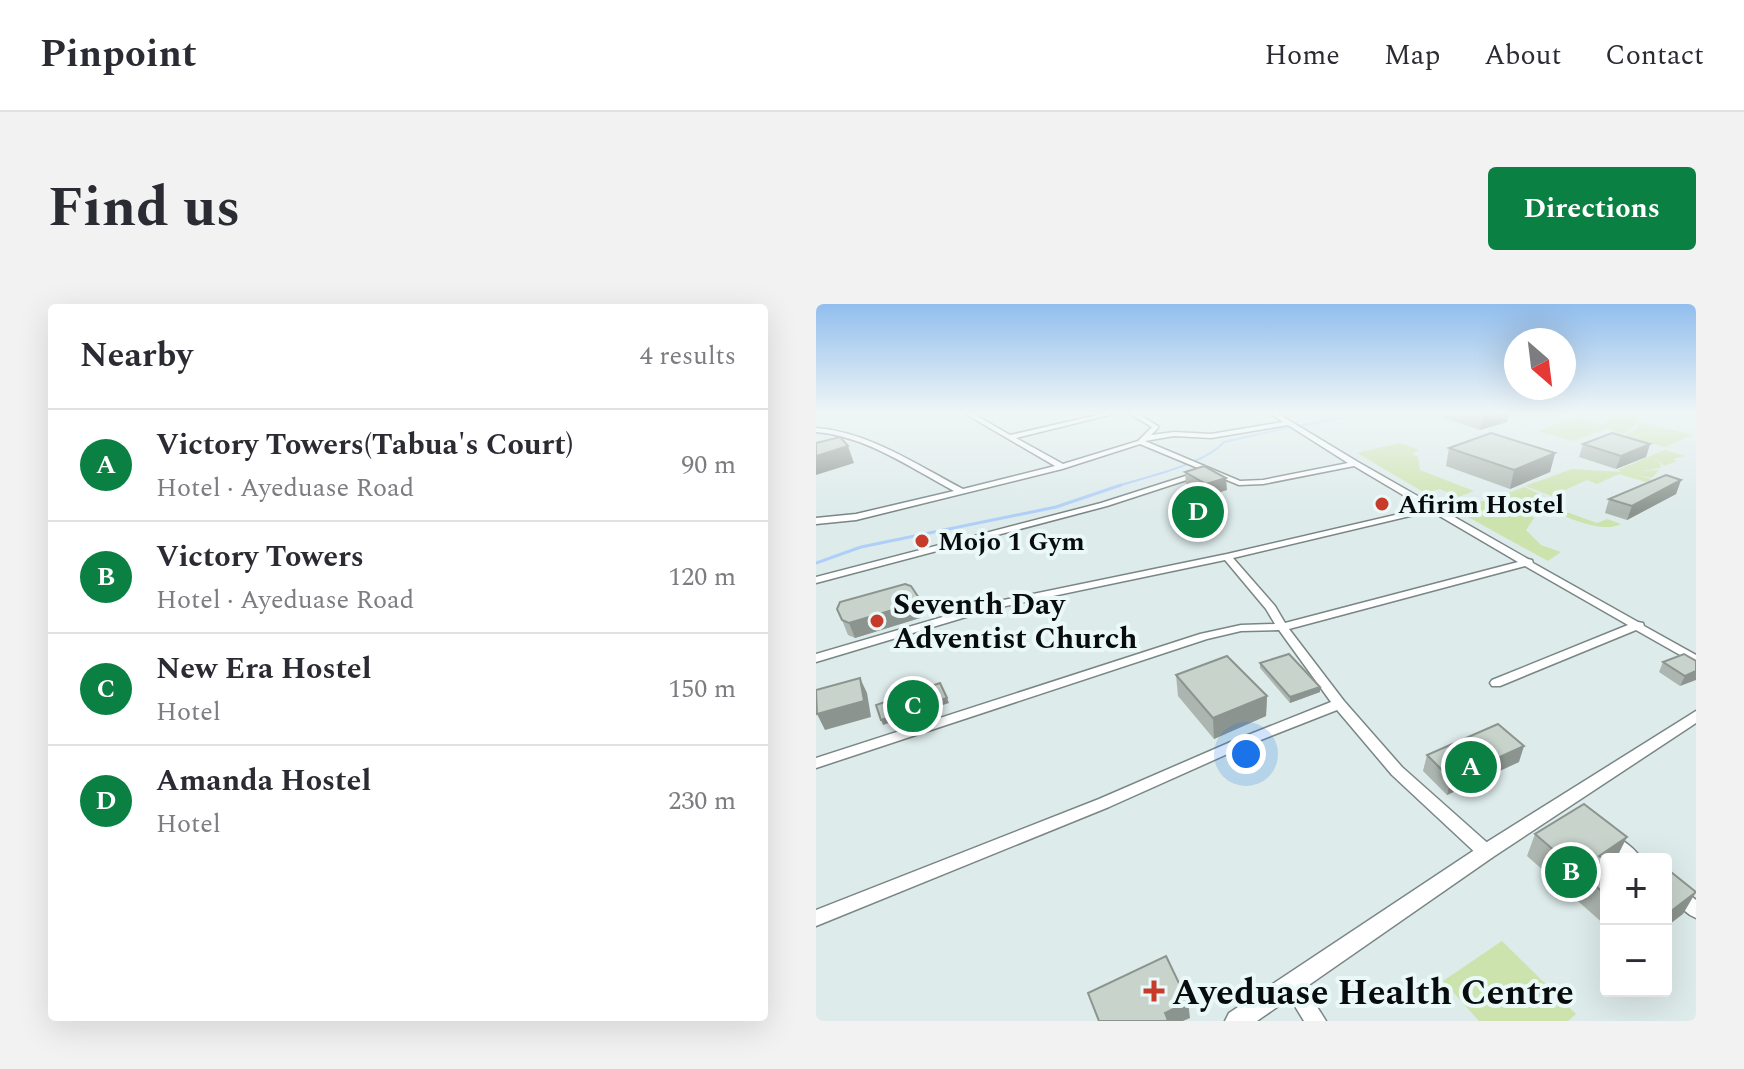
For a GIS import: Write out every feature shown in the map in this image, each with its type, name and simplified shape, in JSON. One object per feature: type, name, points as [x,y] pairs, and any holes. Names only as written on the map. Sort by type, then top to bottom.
[{"type":"street","points":[[872,446],[961,491]]},
{"type":"street","points":[[1026,446],[1062,467]]},
{"type":"street","points":[[816,521],[856,517],[1062,467],[1122,446]]},
{"type":"street","points":[[1155,446],[1208,471],[1250,483],[1355,464]]},
{"type":"street","points":[[1327,446],[1696,660]]},
{"type":"street","points":[[816,580],[914,552],[1044,521],[1208,471]]},
{"type":"street","points":[[816,658],[994,605],[1227,557],[1434,508]]},
{"type":"street","points":[[1227,557],[1271,608],[1339,704],[1397,771],[1486,852]]},
{"type":"street","points":[[816,763],[1204,636],[1241,628],[1282,627],[1529,562]]},
{"type":"street","points":[[1496,683],[1639,625]]},
{"type":"street","points":[[816,918],[1104,803],[1339,704]]},
{"type":"street","points":[[1237,1021],[1486,852],[1569,808],[1696,716]]},
{"type":"street","points":[[1598,831],[1626,853]]},
{"type":"street","points":[[1672,891],[1696,910]]},
{"type":"street","points":[[1292,985],[1316,1021]]},
{"type":"green space","points":[[1385,446],[1409,446],[1419,450],[1412,454],[1418,457],[1420,470],[1474,491],[1458,497],[1440,489],[1425,493],[1357,453]]},
{"type":"green space","points":[[1665,450],[1685,456],[1673,459],[1677,461],[1664,466],[1655,457],[1660,468],[1641,471],[1659,470],[1652,478],[1633,474],[1651,479],[1649,483],[1619,474],[1597,484],[1587,480],[1552,496],[1525,486],[1572,469],[1621,472],[1618,470]]},
{"type":"green space","points":[[1524,487],[1544,496],[1536,501],[1597,523],[1607,519],[1621,524],[1595,526],[1547,509],[1530,516],[1534,518],[1526,530],[1541,545],[1561,552],[1548,561],[1450,507],[1489,500]]},
{"type":"green space","points":[[1502,941],[1576,1014],[1568,1021],[1479,1021],[1443,981]]},
{"type":"building","points":[[816,446],[847,446],[816,456]]},
{"type":"building","points":[[1534,446],[1555,453],[1514,470],[1449,448]]},
{"type":"building","points":[[1591,446],[1644,446],[1621,456]]},
{"type":"building","points":[[1204,466],[1226,478],[1206,484],[1185,472]]},
{"type":"building","points":[[1666,475],[1681,480],[1632,506],[1609,499]]},
{"type":"building","points":[[1209,491],[1221,501],[1186,509],[1174,498]]},
{"type":"building","points":[[905,584],[911,586],[919,598],[916,603],[849,623],[842,620],[837,609],[840,602]]},
{"type":"building","points":[[1289,654],[1320,687],[1290,697],[1260,663]]},
{"type":"building","points":[[1684,654],[1696,661],[1696,671],[1685,676],[1663,662]]},
{"type":"building","points":[[1227,656],[1267,696],[1213,718],[1176,675]]},
{"type":"building","points":[[860,678],[864,701],[817,714],[816,690]]},
{"type":"building","points":[[940,683],[947,698],[881,720],[876,705]]},
{"type":"building","points":[[1498,724],[1524,746],[1451,779],[1427,755]]},
{"type":"building","points":[[1584,804],[1627,837],[1600,853],[1600,890],[1535,834]]},
{"type":"building","points":[[1672,873],[1696,892],[1672,910]]},
{"type":"building","name":"Ayeduase Health Centre","points":[[1166,956],[1188,1002],[1165,1013],[1166,1021],[1099,1021],[1088,993]]},
{"type":"waterway","points":[[1116,487],[1188,464],[1219,446]]},
{"type":"waterway","points":[[1116,487],[1121,485]]},
{"type":"waterway","points":[[816,563],[861,547],[1056,507],[1116,487]]},
{"type":"place","name":"Afirim Hostel","points":[[1382,504]]},
{"type":"place","name":"Amanda Hostel","points":[[1198,512]]},
{"type":"place","name":"Mojo 1 Gym","points":[[922,541]]},
{"type":"place","name":"Seventh Day Adventist Church","points":[[877,621]]},
{"type":"place","name":"New Era Hostel","points":[[913,706]]},
{"type":"place","name":"Victory Towers(Tabua's Court)","points":[[1471,767]]},
{"type":"place","name":"Victory Towers","points":[[1571,872]]},
{"type":"place","name":"Ayeduase Health Centre","points":[[1154,991]]}]
